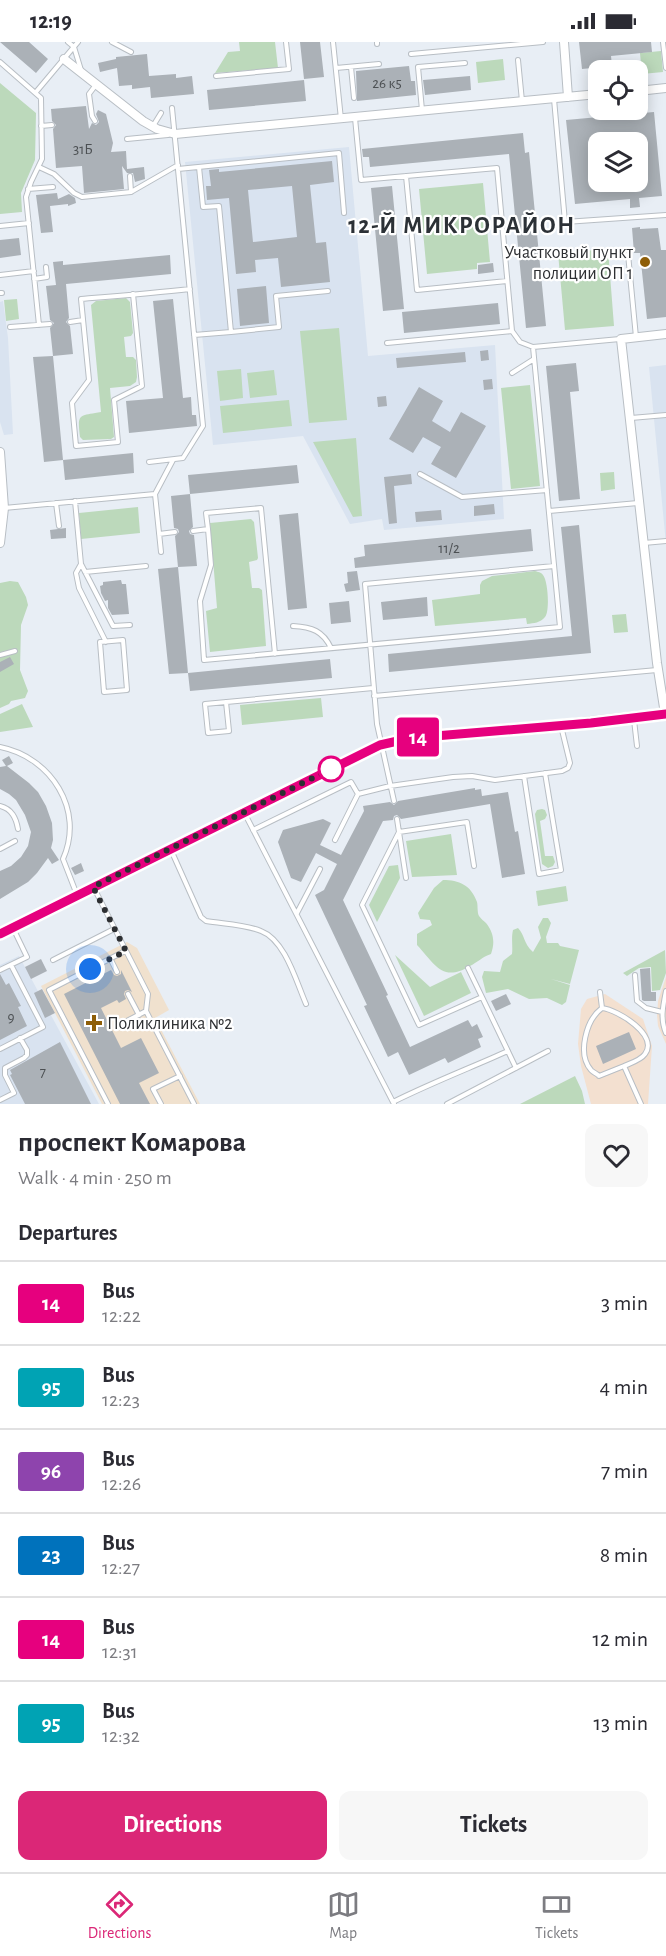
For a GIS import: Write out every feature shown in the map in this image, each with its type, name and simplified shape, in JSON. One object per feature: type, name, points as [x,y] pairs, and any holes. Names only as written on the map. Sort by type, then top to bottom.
[{"type":"main road","points":[[0,934],[380,745],[411,738],[666,716]]},
{"type":"street","points":[[564,42],[568,97]]},
{"type":"street","points":[[64,59],[153,126],[175,135],[588,95]]},
{"type":"street","points":[[648,90],[666,88]]},
{"type":"street","points":[[666,334],[621,339],[658,669],[666,716]]},
{"type":"street","points":[[0,452],[4,508],[0,543]]},
{"type":"lane","points":[[68,42],[74,47],[82,73]]},
{"type":"lane","points":[[36,92],[78,42]]},
{"type":"lane","points":[[112,42],[131,51]]},
{"type":"lane","points":[[216,76],[289,69],[286,42]]},
{"type":"lane","points":[[333,42],[341,119]]},
{"type":"lane","points":[[411,54],[543,42]]},
{"type":"lane","points":[[663,42],[666,68]]},
{"type":"lane","points":[[518,60],[522,102]]},
{"type":"lane","points":[[0,62],[41,98],[42,159],[26,197],[39,325]]},
{"type":"lane","points":[[422,111],[417,67],[465,63]]},
{"type":"lane","points":[[336,68],[379,64]]},
{"type":"lane","points":[[351,67],[354,98]]},
{"type":"lane","points":[[95,121],[92,116],[89,94],[96,84]]},
{"type":"lane","points":[[554,99],[565,222],[666,215]]},
{"type":"lane","points":[[149,462],[183,458],[203,426],[172,108]]},
{"type":"lane","points":[[153,126],[161,113]]},
{"type":"lane","points":[[355,117],[361,180],[497,168],[512,331],[520,342],[533,347],[621,339]]},
{"type":"lane","points":[[41,126],[52,124]]},
{"type":"lane","points":[[127,139],[175,135]]},
{"type":"lane","points":[[39,167],[54,174],[74,193],[82,197],[131,192],[178,167],[199,167],[339,153],[344,213]]},
{"type":"lane","points":[[199,167],[203,207],[219,206],[231,332]]},
{"type":"lane","points":[[130,176],[131,192]]},
{"type":"lane","points":[[406,177],[417,290],[507,281]]},
{"type":"lane","points":[[28,189],[52,187]]},
{"type":"lane","points":[[0,226],[29,223]]},
{"type":"lane","points":[[628,254],[636,337]]},
{"type":"lane","points":[[34,279],[47,277],[46,267]]},
{"type":"lane","points":[[0,275],[34,272]]},
{"type":"lane","points":[[133,294],[141,386],[114,400],[118,442],[76,446],[72,403],[89,380],[81,299],[133,294],[190,289]]},
{"type":"lane","points":[[194,335],[279,327],[276,296],[328,291]]},
{"type":"lane","points":[[70,322],[83,320]]},
{"type":"lane","points":[[10,327],[50,324]]},
{"type":"lane","points":[[387,343],[512,331]]},
{"type":"lane","points":[[275,654],[261,508],[206,513],[211,564],[200,601],[204,660],[275,654],[560,627],[533,347]]},
{"type":"lane","points":[[512,373],[534,359]]},
{"type":"lane","points":[[630,418],[666,415]]},
{"type":"lane","points":[[161,552],[155,494],[174,459]]},
{"type":"lane","points":[[420,474],[462,497],[547,490]]},
{"type":"lane","points":[[4,508],[155,494]]},
{"type":"lane","points":[[75,501],[81,564],[113,626],[130,625]]},
{"type":"lane","points":[[56,503],[58,526]]},
{"type":"lane","points":[[549,511],[639,503]]},
{"type":"lane","points":[[193,531],[208,529]]},
{"type":"lane","points":[[159,534],[175,532]]},
{"type":"lane","points":[[644,543],[666,541]]},
{"type":"lane","points":[[81,564],[76,573],[79,588],[106,642]]},
{"type":"lane","points":[[85,572],[146,566]]},
{"type":"lane","points":[[394,801],[380,745],[365,584],[554,566]]},
{"type":"lane","points":[[293,626],[309,627],[320,632],[327,639],[331,648]]},
{"type":"lane","points":[[123,640],[127,690],[104,692],[100,642],[106,642],[123,640]]},
{"type":"lane","points":[[0,656],[15,651]]},
{"type":"lane","points":[[374,696],[658,669]]},
{"type":"lane","points":[[226,702],[229,731],[208,733],[205,704],[226,702],[373,688]]},
{"type":"lane","points":[[634,718],[637,746]]},
{"type":"lane","points":[[335,840],[358,794],[390,786],[468,776],[495,780],[562,771],[568,768],[570,763],[561,725]]},
{"type":"lane","points":[[0,747],[13,750],[36,762],[60,789],[69,808],[70,832],[68,848],[63,859],[78,895]]},
{"type":"lane","points":[[524,776],[539,874],[561,870],[545,773]]},
{"type":"lane","points":[[253,830],[351,782],[358,794]]},
{"type":"lane","points":[[0,806],[6,807],[15,817],[18,830]]},
{"type":"lane","points":[[244,812],[394,1103],[443,1078],[508,1051]]},
{"type":"lane","points":[[397,819],[406,878]]},
{"type":"lane","points":[[399,832],[467,822],[474,866]]},
{"type":"lane","points":[[399,832],[362,905],[419,1025],[482,998]]},
{"type":"lane","points":[[0,849],[15,841]]},
{"type":"lane","points":[[170,849],[201,917],[206,921],[249,927],[270,935],[282,950],[306,1004]]},
{"type":"lane","points":[[297,914],[320,869]]},
{"type":"lane","points":[[93,887],[148,994],[146,1011],[194,1104]]},
{"type":"lane","points":[[0,970],[27,957],[12,928]]},
{"type":"lane","points":[[53,960],[114,929]]},
{"type":"lane","points":[[108,1104],[49,990],[126,951]]},
{"type":"lane","points":[[110,958],[117,972]]},
{"type":"lane","points":[[0,1049],[43,1027],[11,965]]},
{"type":"lane","points":[[468,968],[516,1068]]},
{"type":"lane","points":[[635,975],[638,1001],[646,1008],[662,1012]]},
{"type":"lane","points":[[600,992],[602,1008]]},
{"type":"lane","points":[[666,992],[662,1012],[666,1033]]},
{"type":"lane","points":[[128,994],[139,1015]]},
{"type":"lane","points":[[602,1008],[609,1009],[632,1021],[641,1029],[648,1045],[643,1057],[624,1065],[599,1076],[591,1071],[586,1057],[587,1028],[602,1008]]},
{"type":"lane","points":[[123,1023],[146,1011]]},
{"type":"lane","points":[[0,1100],[14,1093],[4,1073],[5,1068],[27,1055],[27,1050],[20,1038]]},
{"type":"lane","points":[[447,1104],[548,1051]]},
{"type":"lane","points":[[624,1065],[641,1104]]},
{"type":"lane","points":[[161,1104],[153,1089],[180,1076]]},
{"type":"shaded area","points":[[349,147],[368,356],[495,345],[504,519],[384,530],[382,519],[350,524],[303,436],[213,445],[185,162]]},
{"type":"shaded area","points":[[3,301],[8,338],[13,434],[4,435],[0,422],[0,302]]},
{"type":"shaded area","points":[[666,365],[666,544],[649,367]]},
{"type":"shaded area","points":[[127,942],[137,948],[169,1010],[155,1018],[200,1104],[102,1104],[41,986]]},
{"type":"shaded area","points":[[19,956],[99,1104],[0,1104],[0,965]]},
{"type":"shaded area","points":[[666,977],[666,1044],[658,1026],[657,1015],[658,1001]]},
{"type":"shaded area","points":[[605,994],[643,1019],[652,1046],[648,1104],[591,1104],[578,1044],[581,1009],[587,999]]},
{"type":"green space","points":[[239,42],[275,42],[278,68],[215,73],[228,52],[240,51]]},
{"type":"green space","points":[[661,51],[663,72],[648,73],[648,60],[641,60],[640,53]]},
{"type":"green space","points":[[503,59],[505,80],[478,83],[476,62]]},
{"type":"green space","points":[[0,83],[36,113],[35,160],[21,193],[22,212],[0,214]]},
{"type":"green space","points":[[483,183],[490,262],[477,263],[477,269],[427,274],[419,189]]},
{"type":"green space","points":[[608,249],[614,326],[565,330],[558,253]]},
{"type":"green space","points":[[126,298],[130,302],[133,333],[131,336],[124,337],[126,357],[133,357],[136,360],[136,382],[130,386],[110,388],[114,437],[83,440],[79,429],[81,417],[101,412],[91,305],[96,301]]},
{"type":"green space","points":[[17,299],[19,319],[6,321],[4,300]]},
{"type":"green space","points":[[339,328],[347,420],[309,423],[300,331]]},
{"type":"green space","points":[[241,369],[243,398],[220,401],[217,371]]},
{"type":"green space","points":[[274,370],[277,395],[250,398],[247,373]]},
{"type":"green space","points":[[530,385],[540,486],[511,489],[501,388]]},
{"type":"green space","points":[[289,400],[292,426],[223,433],[220,406]]},
{"type":"green space","points":[[356,438],[362,516],[353,517],[313,442]]},
{"type":"green space","points":[[614,472],[615,489],[601,491],[600,473]]},
{"type":"green space","points":[[138,507],[140,533],[81,539],[79,513]]},
{"type":"green space","points":[[251,519],[254,522],[258,558],[249,562],[252,588],[262,590],[266,646],[210,652],[206,611],[217,608],[210,523]]},
{"type":"green space","points":[[535,571],[545,578],[547,589],[547,614],[541,620],[527,624],[526,618],[435,626],[432,600],[480,594],[482,581],[492,576]]},
{"type":"green space","points":[[18,582],[28,605],[21,625],[20,670],[28,691],[25,698],[11,701],[0,708],[0,583]]},
{"type":"green space","points":[[626,614],[628,632],[614,633],[612,615]]},
{"type":"green space","points":[[321,698],[323,717],[242,725],[240,705]]},
{"type":"green space","points":[[22,704],[33,727],[0,732],[0,714]]},
{"type":"green space","points":[[542,809],[547,815],[540,821],[545,856],[553,856],[555,862],[548,868],[542,864],[535,814],[537,810]]},
{"type":"green space","points":[[451,834],[457,875],[412,877],[406,841]]},
{"type":"green space","points":[[398,865],[400,878],[377,922],[369,905],[389,866]]},
{"type":"green space","points":[[443,880],[459,882],[471,891],[477,902],[479,916],[489,927],[493,938],[491,954],[452,973],[440,969],[417,945],[417,934],[432,925],[430,920],[420,919],[418,913],[434,888]]},
{"type":"green space","points":[[566,886],[568,901],[538,906],[536,891]]},
{"type":"green space","points":[[543,918],[548,918],[551,923],[546,937],[547,943],[558,943],[560,946],[579,950],[570,984],[551,979],[570,985],[566,1002],[562,1005],[547,998],[529,999],[508,989],[486,993],[482,977],[484,971],[500,972],[503,961],[512,954],[513,930],[518,928],[533,952],[541,938],[538,927]]},
{"type":"green space","points":[[665,950],[666,973],[660,990],[652,991],[651,967],[639,968],[627,976],[623,973]]},
{"type":"green space","points":[[395,955],[430,987],[461,972],[471,993],[424,1016]]},
{"type":"green space","points":[[575,1076],[585,1104],[520,1104]]},
{"type":"building","points":[[0,42],[29,42],[48,59],[36,73]]},
{"type":"building","points":[[300,42],[320,42],[324,77],[304,79]]},
{"type":"building","points":[[579,42],[651,42],[652,52],[611,56],[611,60],[588,60],[588,68],[582,69]]},
{"type":"building","points":[[147,54],[149,76],[176,74],[176,78],[192,76],[194,94],[151,98],[150,87],[132,89],[132,85],[119,86],[117,68],[100,72],[98,63],[116,59],[116,57]]},
{"type":"building","points":[[409,66],[411,81],[415,81],[416,95],[357,101],[356,71]]},
{"type":"building","points":[[470,76],[471,90],[425,95],[423,80]]},
{"type":"building","points":[[304,80],[306,101],[209,110],[207,90]]},
{"type":"building","points":[[86,106],[89,129],[92,123],[96,125],[99,122],[96,114],[98,110],[106,114],[113,143],[111,152],[126,151],[127,169],[144,167],[145,179],[135,182],[133,173],[127,173],[122,166],[124,189],[84,193],[82,166],[56,168],[53,129],[56,125],[52,121],[51,109]]},
{"type":"building","points":[[654,112],[662,196],[639,198],[640,207],[630,208],[630,199],[575,204],[566,120],[588,118],[588,120],[648,120],[648,113]]},
{"type":"building","points":[[523,133],[525,153],[529,152],[546,326],[526,328],[509,154],[370,167],[369,157],[363,157],[362,149]]},
{"type":"building","points":[[332,161],[334,182],[310,185],[316,243],[326,242],[330,282],[281,287],[278,258],[255,260],[256,272],[236,274],[229,198],[207,200],[206,186],[211,186],[209,170],[219,169],[219,172]],"holes":[[[292,186],[297,237],[253,242],[248,190]]]},
{"type":"building","points":[[392,186],[404,309],[383,311],[371,188]]},
{"type":"building","points":[[57,193],[58,199],[69,194],[75,198],[76,203],[68,206],[68,204],[50,206],[53,232],[41,233],[36,195]]},
{"type":"building","points":[[640,227],[640,229],[658,228],[661,250],[666,250],[666,317],[647,319],[640,253],[634,253],[632,228]]},
{"type":"building","points":[[19,238],[21,255],[0,258],[0,240]]},
{"type":"building","points":[[170,255],[171,274],[66,284],[69,318],[66,322],[70,326],[73,354],[53,356],[50,328],[54,323],[50,320],[46,286],[56,285],[53,262],[63,261],[63,265]]},
{"type":"building","points":[[493,263],[494,272],[478,274],[478,265]]},
{"type":"building","points":[[266,286],[269,323],[240,326],[237,289]]},
{"type":"building","points":[[173,299],[183,398],[191,397],[192,415],[196,415],[197,426],[129,433],[126,401],[163,398],[153,301]]},
{"type":"building","points":[[498,303],[500,324],[404,333],[402,312]]},
{"type":"building","points":[[488,350],[489,360],[481,361],[480,351]]},
{"type":"building","points":[[465,352],[466,362],[397,368],[396,358]]},
{"type":"building","points":[[53,356],[63,460],[44,462],[33,357]]},
{"type":"building","points":[[576,363],[579,391],[570,392],[580,499],[559,501],[546,366]]},
{"type":"building","points":[[492,379],[493,389],[484,390],[483,380]]},
{"type":"building","points":[[419,387],[443,401],[432,421],[450,432],[461,412],[486,426],[456,478],[431,464],[441,447],[423,437],[413,453],[389,439]]},
{"type":"building","points":[[386,396],[387,406],[378,407],[377,397]]},
{"type":"building","points":[[133,453],[134,473],[65,480],[63,460]]},
{"type":"building","points":[[297,465],[299,483],[190,494],[188,475]]},
{"type":"building","points":[[411,474],[412,484],[394,486],[397,523],[389,524],[384,477]]},
{"type":"building","points":[[190,494],[193,527],[189,531],[194,535],[197,566],[178,567],[175,536],[179,532],[174,528],[171,496]]},
{"type":"building","points":[[494,504],[495,514],[474,516],[474,506]]},
{"type":"building","points":[[441,510],[442,520],[416,522],[415,512]]},
{"type":"building","points":[[298,513],[307,608],[288,610],[279,515]]},
{"type":"building","points":[[579,525],[591,653],[389,672],[388,654],[572,636],[561,527]]},
{"type":"building","points":[[66,528],[66,538],[51,539],[50,530]]},
{"type":"building","points":[[531,529],[533,551],[355,568],[354,558],[365,556],[364,545]]},
{"type":"building","points":[[178,567],[188,673],[169,674],[158,569]]},
{"type":"building","points":[[357,571],[360,590],[346,592],[344,584],[348,583],[347,572]]},
{"type":"building","points":[[121,580],[122,584],[126,584],[129,614],[112,615],[108,608],[108,600],[105,601],[100,586],[103,582]]},
{"type":"building","points":[[427,597],[428,616],[383,620],[381,602]]},
{"type":"building","points":[[349,601],[351,622],[331,624],[329,603]]},
{"type":"building","points":[[10,657],[14,664],[0,672],[0,662]]},
{"type":"building","points":[[330,659],[332,678],[190,691],[188,673]]},
{"type":"building","points":[[9,756],[13,763],[7,766],[38,792],[46,806],[52,823],[51,848],[59,860],[52,864],[48,858],[28,882],[0,899],[0,871],[11,866],[21,857],[28,846],[31,832],[16,800],[0,789],[0,767],[6,766],[2,760]]},
{"type":"building","points":[[475,788],[475,790],[481,789],[482,796],[508,792],[515,832],[518,831],[525,874],[502,878],[490,804],[401,819],[397,815],[393,820],[383,821],[343,900],[410,1047],[468,1020],[472,1027],[477,1024],[483,1037],[478,1039],[481,1047],[448,1063],[445,1058],[409,1075],[398,1052],[388,1057],[364,1006],[367,1005],[315,895],[324,890],[337,864],[316,853],[301,882],[291,878],[278,842],[283,830],[323,819],[331,823],[320,845],[341,855],[364,811],[363,806],[390,802],[394,805],[398,801]]},
{"type":"building","points":[[81,863],[84,871],[75,875],[71,868]]},
{"type":"building","points":[[41,959],[47,971],[31,979],[25,967]]},
{"type":"building","points":[[650,968],[651,992],[656,992],[656,1001],[644,1001],[642,1000],[640,969]]},
{"type":"building","name":"Поликлиника №2","points":[[111,970],[117,976],[121,974],[121,970],[132,992],[125,991],[126,999],[119,1003],[117,1000],[101,1008],[121,1048],[141,1038],[159,1073],[139,1083],[150,1104],[120,1104],[64,994]]},
{"type":"building","points":[[0,974],[6,985],[9,983],[21,1006],[18,1007],[27,1026],[0,1040]]},
{"type":"building","points":[[42,989],[55,1013],[45,1018],[34,993]]},
{"type":"building","points":[[506,994],[511,1004],[496,1011],[491,1001]]},
{"type":"building","points":[[629,1032],[636,1049],[603,1064],[596,1046]]},
{"type":"building","points":[[60,1042],[91,1104],[25,1104],[10,1075],[12,1074],[10,1070]]},
{"type":"bus line","name":"14","points":[[0,934],[380,745],[411,738],[591,723],[666,714]]},
{"type":"place","name":"Участковый пункт полиции ОП 1","points":[[645,262]]},
{"type":"place","name":"Поликлиника №2","points":[[94,1023]]},
{"type":"district","name":"12-Й МИКРОРАЙОН","points":[[462,225]]},
{"type":"route","points":[[90,969],[126,951],[93,887],[331,769]]}]
